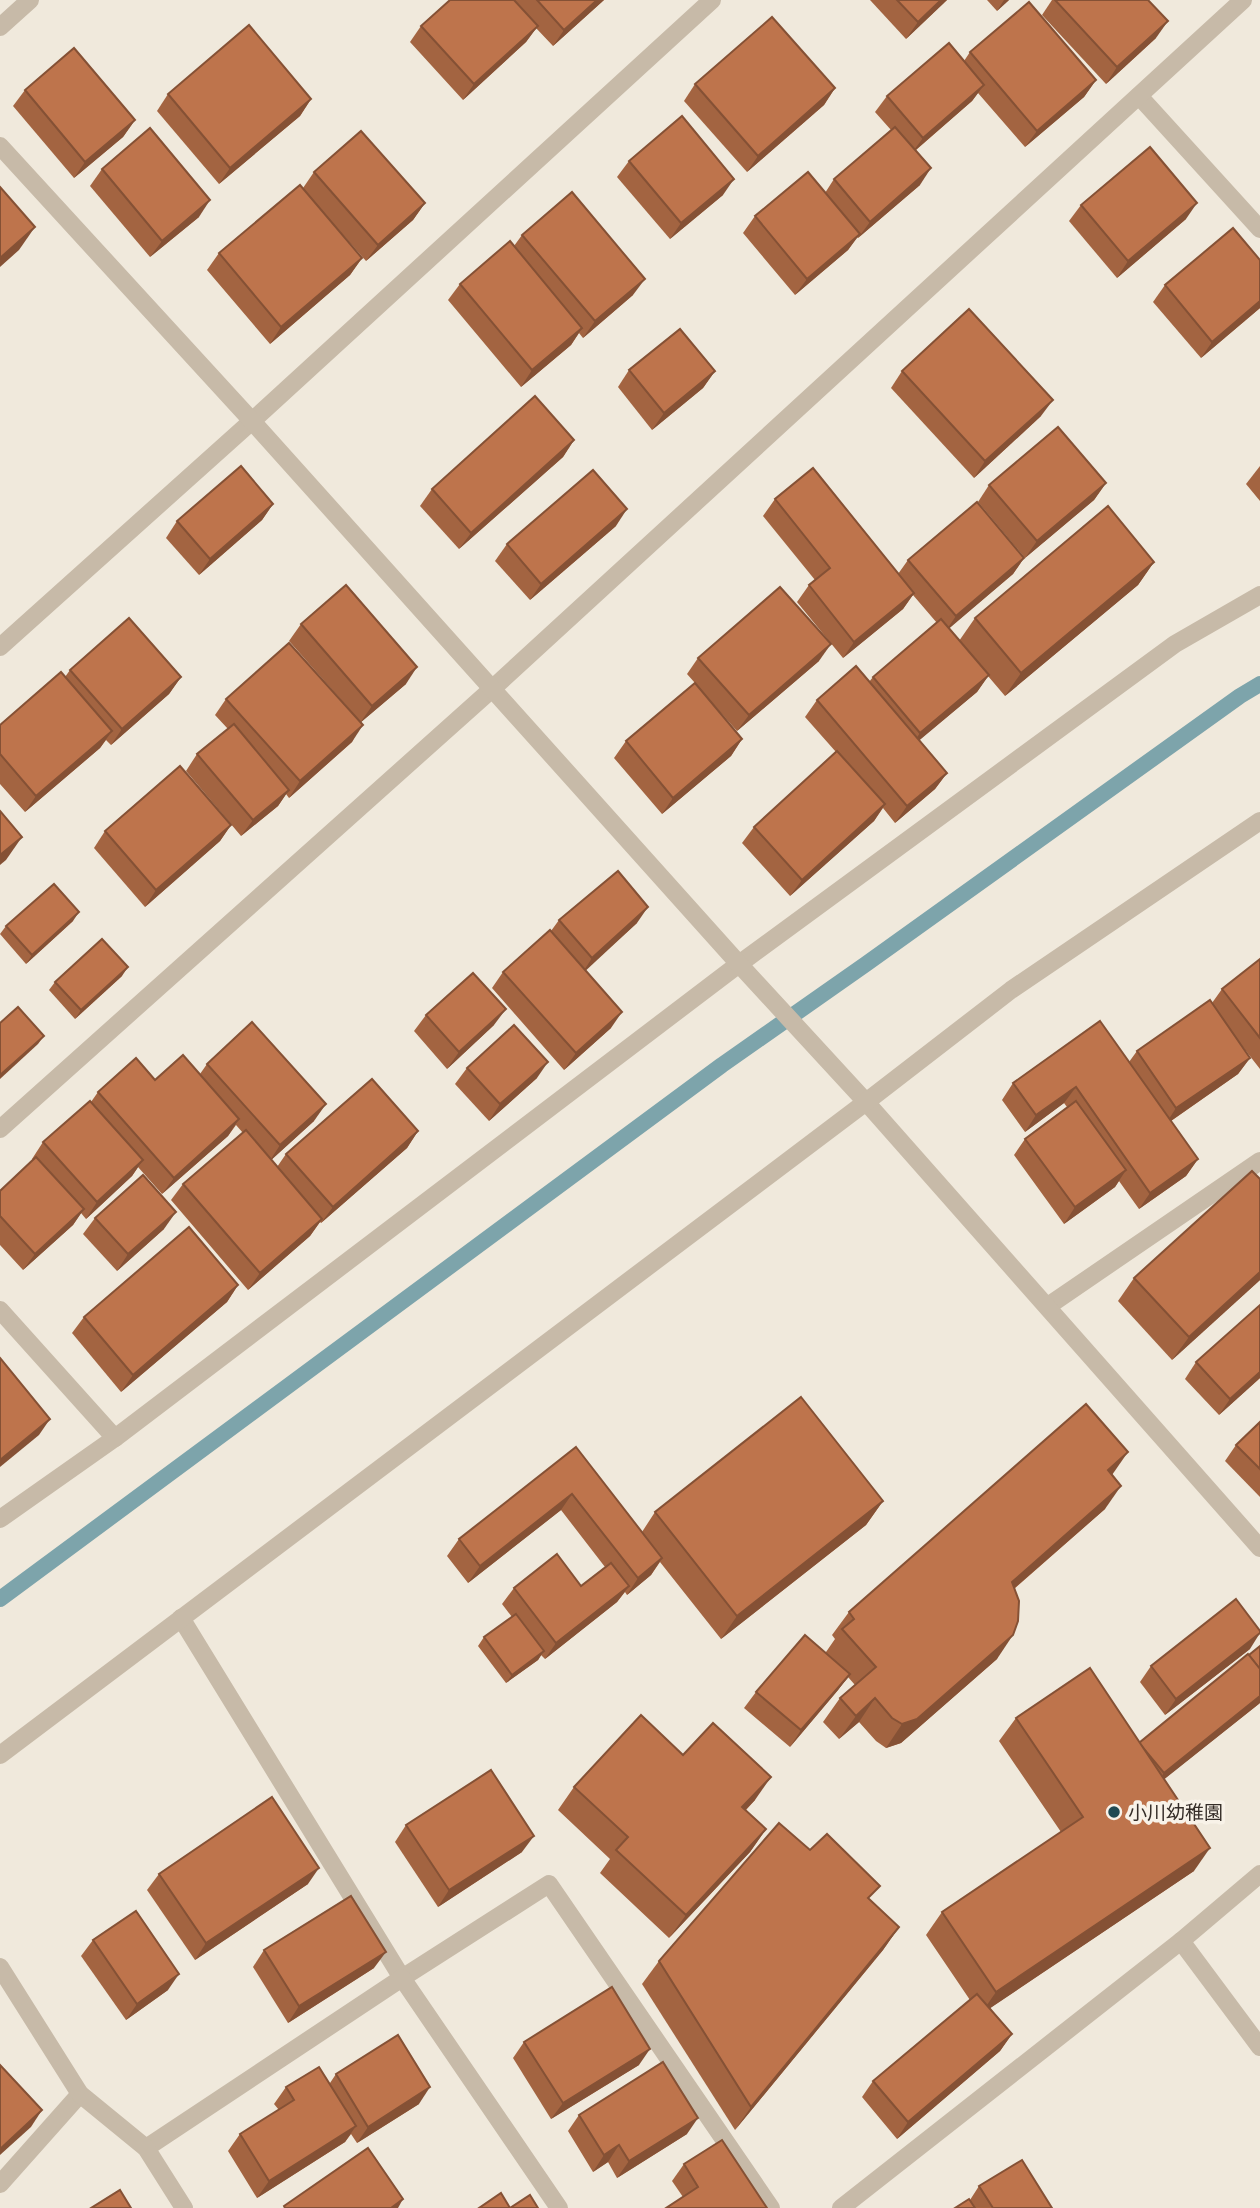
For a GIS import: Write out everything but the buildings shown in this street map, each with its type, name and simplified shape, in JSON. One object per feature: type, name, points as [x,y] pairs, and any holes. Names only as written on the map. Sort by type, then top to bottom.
[{"type":"street","points":[[0,27],[30,0]]},
{"type":"street","points":[[0,648],[712,0]]},
{"type":"street","points":[[0,1129],[492,689],[1243,0]]},
{"type":"street","points":[[1139,96],[1260,229]]},
{"type":"street","points":[[0,146],[252,421],[866,1102],[1260,1548]]},
{"type":"street","points":[[0,1518],[115,1438],[1175,644],[1260,595]]},
{"type":"street","points":[[0,1755],[1011,990],[1260,821]]},
{"type":"street","points":[[1048,1306],[1260,1161]]},
{"type":"street","points":[[0,1310],[115,1438]]},
{"type":"street","points":[[181,1618],[402,1978],[559,2208]]},
{"type":"street","points":[[841,2208],[1181,1941],[1260,1874]]},
{"type":"street","points":[[146,2148],[549,1884],[771,2208]]},
{"type":"street","points":[[1181,1941],[1260,2047]]},
{"type":"street","points":[[0,1967],[80,2094],[146,2148],[184,2208]]},
{"type":"street","points":[[0,2184],[80,2094]]},
{"type":"waterway","points":[[0,1599],[722,1065],[1260,684]]},
{"type":"place","name":"小川幼稚園","points":[[1114,1812]]}]
